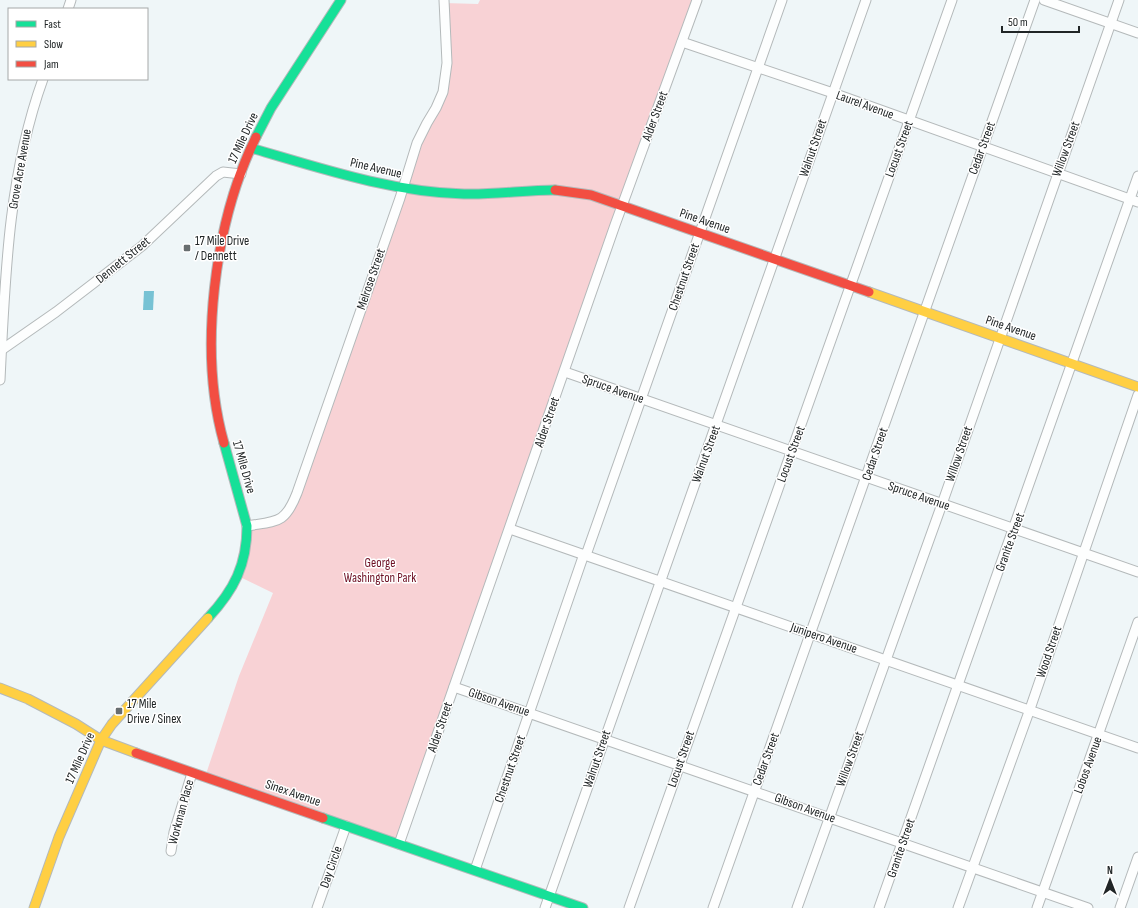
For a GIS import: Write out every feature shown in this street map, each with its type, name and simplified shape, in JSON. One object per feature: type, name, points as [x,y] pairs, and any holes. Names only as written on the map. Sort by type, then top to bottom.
[{"type":"main road","name":"17 Mile Drive","points":[[34,908],[59,838],[101,740],[122,713],[219,606],[232,589],[242,566],[247,540],[247,526],[221,434],[216,408],[211,365],[212,310],[220,251],[226,222],[251,148],[271,108],[341,0]]},
{"type":"main road","name":"Pine Avenue","points":[[251,148],[352,176],[402,188],[464,194],[569,190],[591,194],[1138,387]]},
{"type":"main road","name":"Sinex Avenue","points":[[0,688],[28,699],[76,724],[101,740],[192,773],[583,908]]},
{"type":"street","name":"Melrose Street","points":[[247,526],[277,522],[283,518],[292,506],[421,132],[436,108],[443,92],[447,63],[444,0]]},
{"type":"street","name":"Alder Street","points":[[399,844],[697,0]]},
{"type":"street","name":"Chestnut Street","points":[[475,870],[585,554],[642,398],[782,0]]},
{"type":"street","name":"Walnut Street","points":[[545,908],[866,0]]},
{"type":"street","name":"Locust Street","points":[[629,908],[952,0]]},
{"type":"street","name":"Cedar Street","points":[[713,908],[867,478],[924,312],[1035,0]]},
{"type":"street","points":[[1044,0],[1138,34]]},
{"type":"street","name":"Willow Street","points":[[797,908],[887,660],[1119,0]]},
{"type":"street","name":"Laurel Avenue","points":[[682,42],[833,93],[1134,200]]},
{"type":"street","name":"Grove Acre Avenue","points":[[0,380],[6,262],[19,159],[27,128],[43,80]]},
{"type":"street","name":"Dennett Street","points":[[1,350],[62,307],[142,246],[216,176],[223,172],[241,174]]},
{"type":"street","name":"Granite Street","points":[[879,908],[1073,364],[1134,200],[1138,176]]},
{"type":"street","name":"Spruce Avenue","points":[[565,372],[1138,572]]},
{"type":"street","name":"Wood Street","points":[[958,908],[1030,709],[1138,395]]},
{"type":"street","name":"Junipero Avenue","points":[[510,528],[1099,733],[1138,748]]},
{"type":"street","name":"Lobos Avenue","points":[[1037,908],[1138,622]]},
{"type":"street","name":"Gibson Avenue","points":[[454,687],[755,790],[1088,908]]},
{"type":"street","name":"Workman Place","points":[[171,851],[174,832],[192,773]]},
{"type":"street","name":"Day Circle","points":[[317,908],[346,826]]},
{"type":"street","points":[[1120,908],[1138,857]]},
{"type":"green space","name":"George Washington Park","points":[[480,0],[697,0],[399,844],[205,777],[239,676],[273,593],[238,576],[247,526],[287,513],[417,143],[443,92],[444,3],[478,4]]},
{"type":"water","points":[[144,291],[154,291],[153,310],[143,310]]},
{"type":"traffic: fast","points":[[256,137],[271,108],[341,0]]},
{"type":"traffic: fast","points":[[251,148],[356,178],[410,189],[464,194],[555,190]]},
{"type":"traffic: fast","points":[[208,618],[232,587],[242,565],[245,553],[247,526],[224,443]]},
{"type":"traffic: fast","points":[[323,818],[583,908]]},
{"type":"traffic: slow","points":[[869,292],[1138,387]]},
{"type":"traffic: slow","points":[[34,908],[59,837],[101,740],[112,724],[208,618]]},
{"type":"traffic: slow","points":[[0,688],[28,699],[76,724],[101,740],[136,753]]},
{"type":"traffic: jam","points":[[224,443],[216,407],[212,368],[214,288],[230,208],[242,171],[256,137]]},
{"type":"traffic: jam","points":[[555,190],[591,195],[869,292]]},
{"type":"traffic: jam","points":[[136,753],[323,818]]},
{"type":"place","name":"17 Mile Drive / Dennett","points":[[187,248]]},
{"type":"place","name":"17 Mile Drive / Sinex","points":[[119,711]]}]
